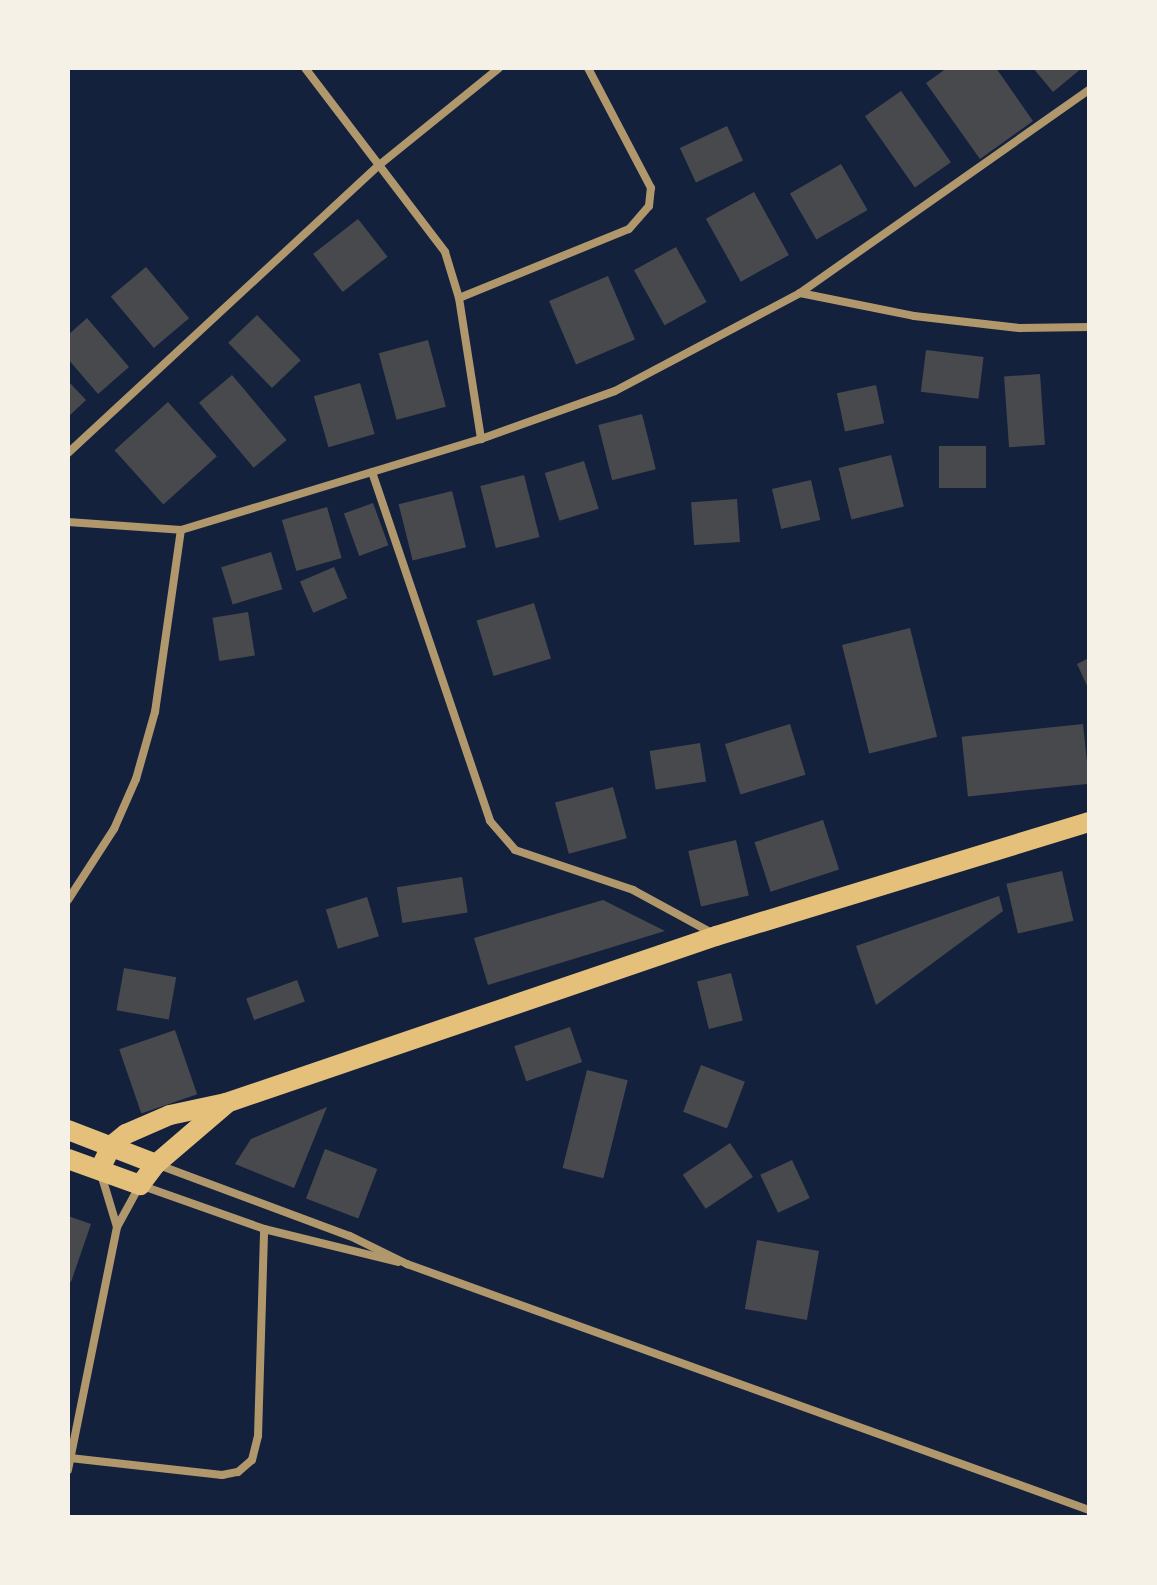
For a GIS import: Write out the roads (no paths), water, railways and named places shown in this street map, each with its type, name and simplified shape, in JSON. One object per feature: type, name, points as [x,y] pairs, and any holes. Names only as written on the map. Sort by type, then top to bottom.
[{"type":"main road","points":[[100,1169],[111,1146],[148,1122],[226,1103],[716,936],[1089,822]]},
{"type":"main road","points":[[68,1159],[140,1185],[156,1164],[226,1103]]},
{"type":"main road","points":[[68,1130],[156,1164]]},
{"type":"street","points":[[305,68],[445,252],[459,298],[481,439]]},
{"type":"street","points":[[68,453],[378,166],[499,68]]},
{"type":"street","points":[[459,298],[629,229],[649,206],[651,188],[588,68]]},
{"type":"street","points":[[68,522],[181,530],[481,439],[615,391],[800,293],[1089,90]]},
{"type":"street","points":[[800,293],[929,318],[1020,328],[1089,327]]},
{"type":"street","points":[[372,472],[490,821],[515,850],[646,895],[716,936]]},
{"type":"street","points":[[68,900],[114,829],[136,779],[155,712],[181,530]]},
{"type":"street","points":[[156,1164],[350,1236],[407,1264]]},
{"type":"street","points":[[100,1169],[117,1227]]},
{"type":"street","points":[[68,1470],[117,1227],[140,1185],[264,1229],[407,1264],[1089,1510]]},
{"type":"street","points":[[70,1458],[222,1475],[238,1472],[252,1460],[258,1436],[264,1229]]}]
